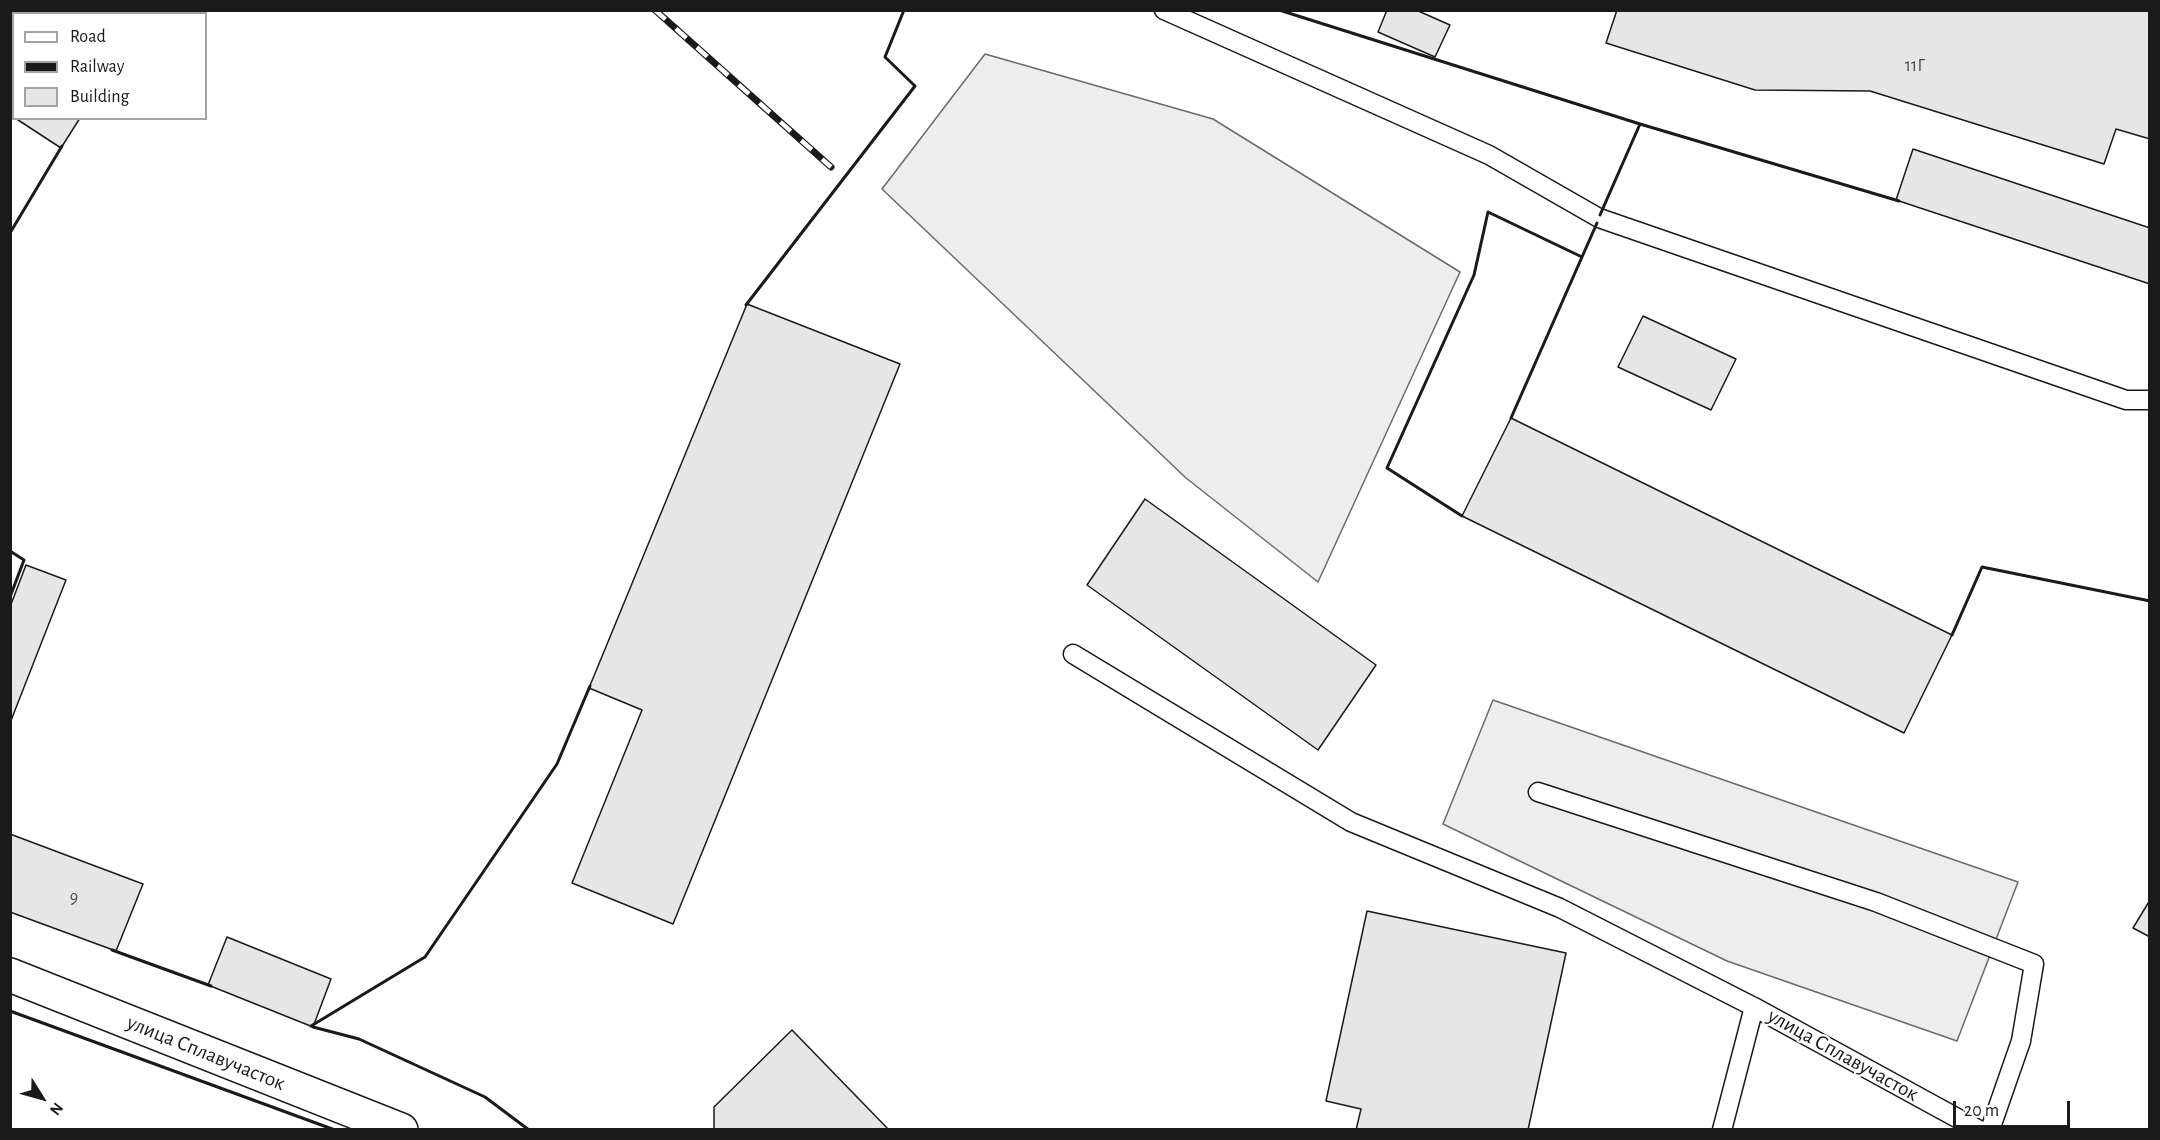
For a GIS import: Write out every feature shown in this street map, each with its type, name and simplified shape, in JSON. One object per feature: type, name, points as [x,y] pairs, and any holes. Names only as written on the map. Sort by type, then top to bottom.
[{"type":"street","name":"улица Сплавучасток","points":[[10,975],[401,1130]]},
{"type":"lane","points":[[1164,10],[1489,155],[1599,218],[2126,400],[2150,400]]},
{"type":"lane","points":[[1072,654],[1351,822],[1560,908],[1754,1007]]},
{"type":"lane","points":[[1538,792],[1876,902],[2034,964],[2021,1041],[1990,1130]]},
{"type":"lane","name":"улица Сплавучасток","points":[[1722,1130],[1754,1007],[1979,1130]]},
{"type":"shaded area","points":[[985,54],[1213,119],[1460,272],[1318,582],[1186,478],[882,189]]},
{"type":"shaded area","points":[[1493,700],[2018,882],[1957,1041],[1727,961],[1443,824]]},
{"type":"building","points":[[70,10],[148,10],[147,12],[69,12]]},
{"type":"building","points":[[1387,10],[1416,10],[1450,25],[1435,57],[1378,32]]},
{"type":"building","points":[[1617,10],[2150,10],[2150,139],[2116,129],[2104,164],[1870,91],[1755,90],[1606,43]]},
{"type":"building","points":[[18,120],[79,120],[61,148]]},
{"type":"building","points":[[1913,149],[2150,228],[2150,284],[1896,200]]},
{"type":"building","points":[[747,304],[900,364],[673,924],[572,883],[642,710],[589,688]]},
{"type":"building","points":[[1643,316],[1736,359],[1711,410],[1618,367]]},
{"type":"building","points":[[1511,418],[1952,635],[1904,733],[1462,516]]},
{"type":"building","points":[[1145,499],[1376,665],[1318,750],[1087,585]]},
{"type":"building","points":[[26,565],[66,580],[10,723],[10,607]]},
{"type":"building","points":[[10,834],[143,884],[116,951],[10,912]]},
{"type":"building","points":[[2150,900],[2150,937],[2133,928]]},
{"type":"building","points":[[1367,911],[1566,953],[1528,1130],[1356,1130],[1361,1109],[1326,1101]]},
{"type":"building","points":[[227,937],[331,979],[313,1027],[208,985]]},
{"type":"building","points":[[792,1030],[889,1130],[714,1130],[714,1107]]},
{"type":"railway","points":[[655,10],[831,167]]},
{"type":"wall","points":[[746,305],[915,86],[885,57],[904,10]]},
{"type":"wall","points":[[1279,10],[1640,124],[1899,201]]},
{"type":"wall","points":[[1600,215],[1640,124]]},
{"type":"wall","points":[[10,233],[62,146]]},
{"type":"wall","points":[[1462,516],[1387,468],[1474,275],[1488,212],[1582,257]]},
{"type":"wall","points":[[1511,418],[1597,223]]},
{"type":"wall","points":[[10,551],[24,560],[10,597]]},
{"type":"wall","points":[[1952,635],[1982,567],[2150,601]]},
{"type":"wall","points":[[311,1026],[425,957],[557,764],[590,686]]},
{"type":"wall","points":[[112,950],[211,986]]},
{"type":"wall","points":[[10,1011],[335,1130]]},
{"type":"wall","points":[[313,1027],[359,1039],[485,1097],[529,1130]]}]
